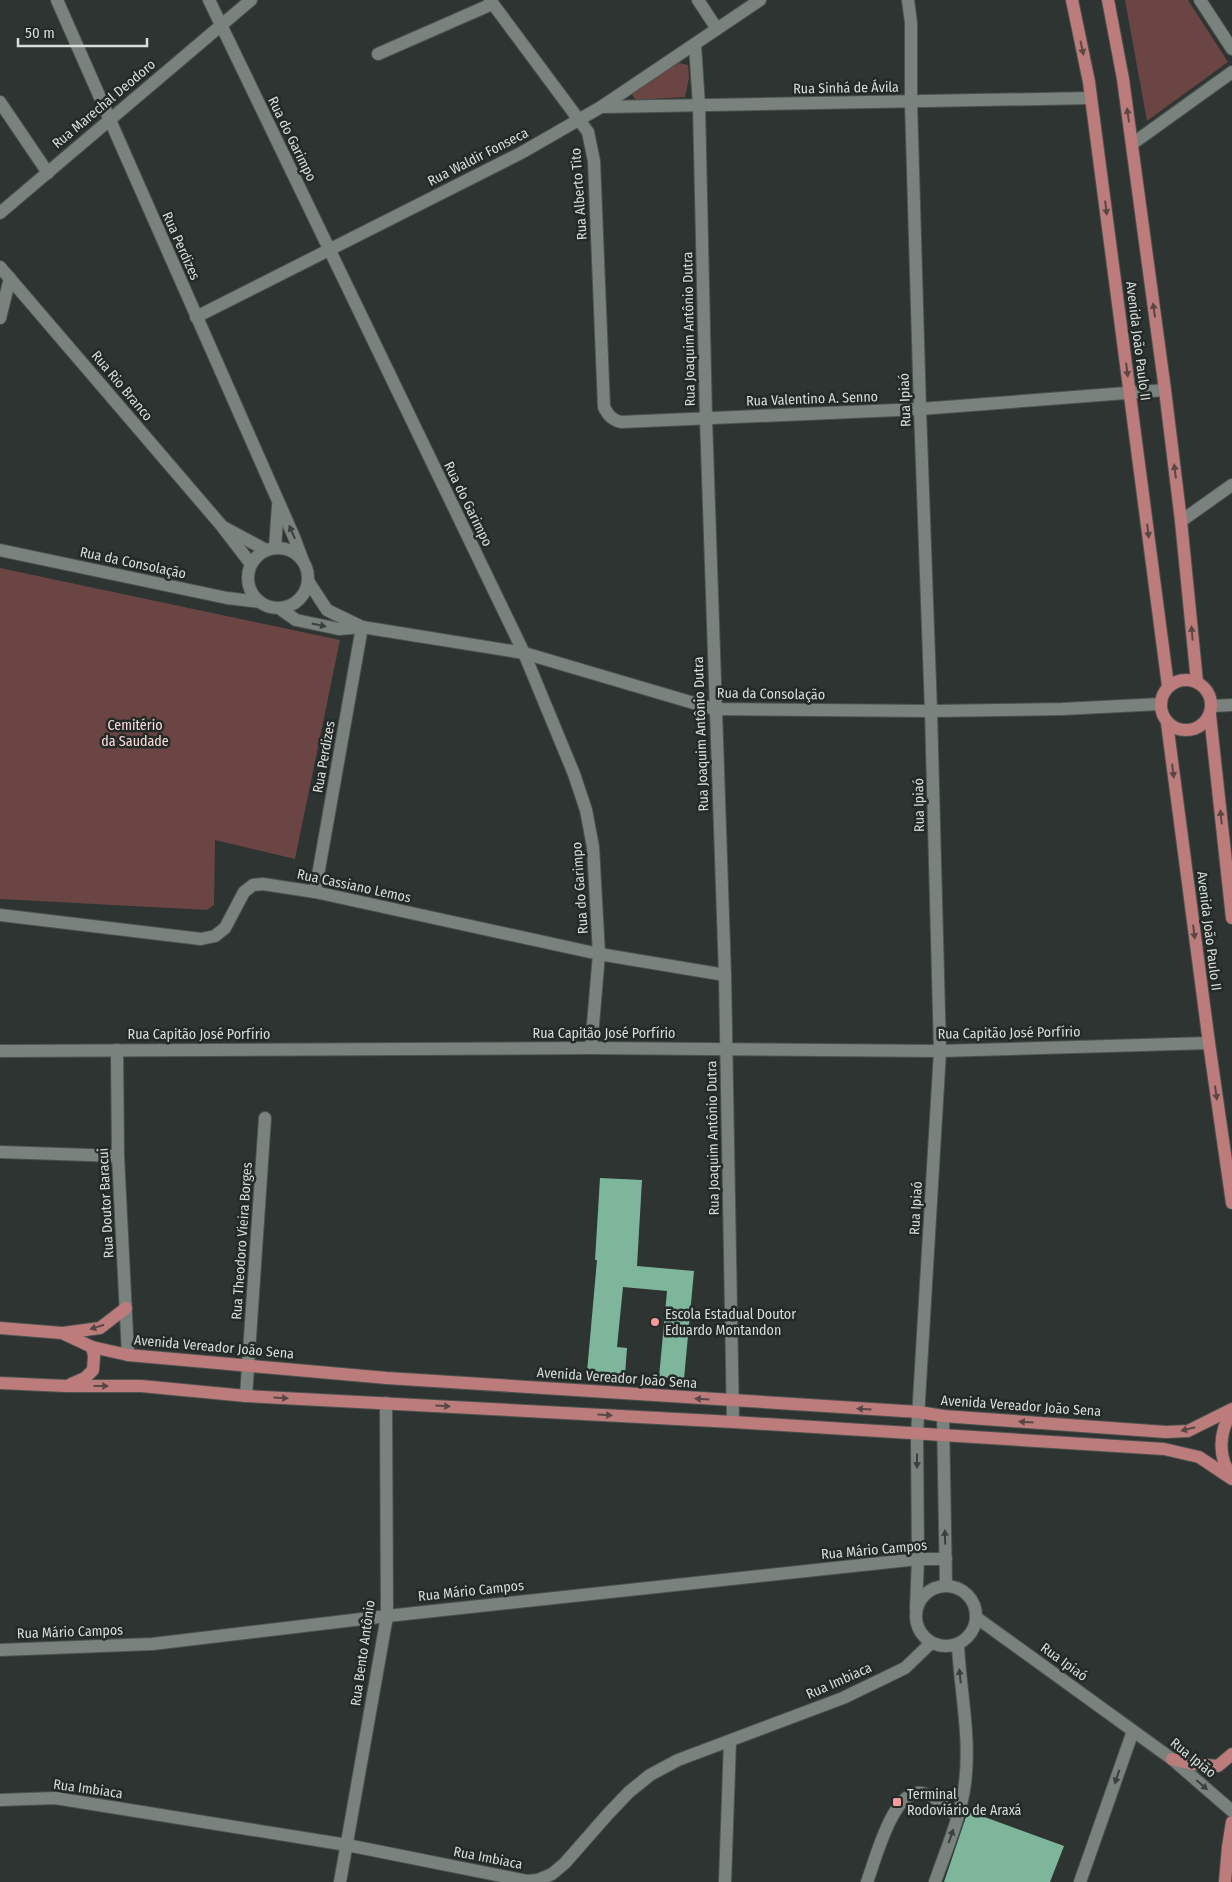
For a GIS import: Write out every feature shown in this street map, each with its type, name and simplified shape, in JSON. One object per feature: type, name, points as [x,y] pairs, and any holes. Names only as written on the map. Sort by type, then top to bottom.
[{"type":"main road","name":"Avenida João Paulo II","points":[[1072,0],[1092,98],[1168,686]]},
{"type":"main road","name":"Avenida João Paulo II","points":[[1108,0],[1123,79],[1165,390],[1181,521],[1197,682]]},
{"type":"main road","points":[[1187,679],[1197,682],[1205,687],[1210,696],[1211,710],[1204,723],[1195,729],[1185,730],[1176,728],[1167,722],[1162,714],[1160,704],[1163,694],[1168,686],[1177,681],[1187,679]]},
{"type":"main road","name":"Avenida João Paulo II","points":[[1211,710],[1232,918]]},
{"type":"main road","name":"Avenida João Paulo II","points":[[1167,722],[1232,1204]]},
{"type":"main road","points":[[62,1333],[100,1328],[126,1308]]},
{"type":"main road","name":"Avenida Vereador João Sena","points":[[0,1328],[62,1333],[92,1347],[128,1355],[387,1378],[919,1412],[943,1416],[1166,1432],[1188,1430],[1232,1411]]},
{"type":"main road","points":[[66,1386],[84,1378],[93,1370],[94,1356],[92,1347]]},
{"type":"main road","points":[[0,1382],[66,1386],[141,1386],[246,1396],[733,1422],[1164,1449],[1199,1457],[1232,1478]]},
{"type":"main road","points":[[1232,1411],[1222,1432],[1221,1446],[1223,1460],[1232,1478]]},
{"type":"main road","points":[[1172,1759],[1193,1764],[1218,1766],[1232,1754]]},
{"type":"main road","points":[[1225,1882],[1232,1822]]},
{"type":"street","name":"Rua Perdizes","points":[[57,0],[303,561]]},
{"type":"street","name":"Rua do Garimpo","points":[[209,0],[524,653],[574,774],[586,810],[593,847],[599,954],[591,1048]]},
{"type":"street","name":"Rua Marechal Deodoro","points":[[0,213],[251,0]]},
{"type":"street","points":[[698,0],[717,29]]},
{"type":"street","name":"Rua Waldir Fonseca","points":[[196,317],[521,153],[601,107],[760,0]]},
{"type":"street","name":"Rua Ipiaó","points":[[908,0],[912,23],[911,102],[940,1050],[917,1434],[918,1559],[915,1619],[923,1637],[931,1643]]},
{"type":"street","points":[[1200,0],[1232,49]]},
{"type":"street","points":[[378,54],[491,2]]},
{"type":"street","name":"Rua Alberto Tito","points":[[491,2],[588,132],[594,161],[604,407],[610,417]]},
{"type":"street","name":"Rua Joaquim Antônio Dutra","points":[[695,45],[699,106],[714,709],[725,975],[733,1422]]},
{"type":"street","points":[[1132,144],[1232,72]]},
{"type":"street","name":"Rua Sinhá de Ávila","points":[[601,107],[1092,98]]},
{"type":"street","points":[[0,102],[48,173]]},
{"type":"street","name":"Rua Rio Branco","points":[[0,267],[221,525],[251,564]]},
{"type":"street","points":[[0,318],[10,278]]},
{"type":"street","name":"Rua Valentino A. Senno","points":[[610,417],[621,422],[920,409],[1165,390]]},
{"type":"street","points":[[1181,521],[1232,485]]},
{"type":"street","name":"Rua Perdizes","points":[[270,549],[278,503]]},
{"type":"street","name":"Rua Rio Branco","points":[[221,525],[270,549]]},
{"type":"street","points":[[270,549],[291,550],[303,561],[308,571],[308,581],[305,591],[298,600],[280,608],[269,607],[260,602],[253,594],[249,585],[248,575],[251,564],[257,556],[270,549]]},
{"type":"street","name":"Rua da Consolação","points":[[0,550],[227,598],[260,602]]},
{"type":"street","name":"Rua da Consolação","points":[[308,581],[327,610],[362,626],[524,653],[714,709],[931,711],[1062,709],[1160,704]]},
{"type":"street","name":"Rua da Consolação","points":[[280,608],[296,620],[338,629],[362,626]]},
{"type":"street","name":"Rua Perdizes","points":[[315,892],[362,626]]},
{"type":"street","points":[[1211,710],[1232,705]]},
{"type":"street","name":"Rua Cassiano Lemos","points":[[0,916],[201,939],[215,936],[225,928],[244,892],[253,885],[264,884],[315,892],[599,954],[725,975]]},
{"type":"street","name":"Rua Capitão José Porfírio","points":[[0,1051],[591,1048],[940,1050],[1209,1043]]},
{"type":"street","name":"Rua Doutor Baracui","points":[[117,1050],[118,1156],[128,1355]]},
{"type":"street","name":"Rua Theodoro Vieira Borges","points":[[246,1396],[265,1118]]},
{"type":"street","points":[[0,1152],[118,1156]]},
{"type":"street","name":"Rua Bento Antônio","points":[[340,1882],[387,1616],[386,1403]]},
{"type":"street","points":[[943,1416],[946,1586]]},
{"type":"street","name":"Rua Mário Campos","points":[[0,1650],[152,1644],[387,1616],[918,1559],[946,1559]]},
{"type":"street","points":[[916,1609],[920,1600],[927,1592],[946,1586],[956,1587],[964,1592],[972,1599],[976,1608],[977,1618],[971,1634],[958,1645],[949,1647],[931,1643]]},
{"type":"street","name":"Rua Ipiaó","points":[[977,1618],[1133,1731]]},
{"type":"street","name":"Rua Imbiaca","points":[[0,1800],[55,1798],[347,1846],[527,1881],[538,1880],[552,1874],[565,1863],[629,1792],[650,1775],[678,1760],[843,1698],[905,1668],[931,1643]]},
{"type":"street","points":[[935,1882],[957,1816],[965,1784],[967,1750],[958,1645]]},
{"type":"street","points":[[1080,1882],[1133,1731]]},
{"type":"street","name":"Rua Ipião","points":[[1133,1731],[1172,1759],[1232,1811]]},
{"type":"street","points":[[726,1882],[730,1741]]},
{"type":"street","points":[[867,1882],[892,1817],[900,1804],[909,1796],[919,1793],[930,1796],[957,1816]]},
{"type":"green space","points":[[1125,0],[1188,0],[1228,62],[1147,121]]},
{"type":"green space","points":[[679,63],[688,65],[689,78],[685,97],[636,100],[630,92]]},
{"type":"green space","name":"Cemitério da Saudade","points":[[0,568],[340,640],[295,859],[215,840],[214,905],[207,910],[0,899]]},
{"type":"building","points":[[600,1178],[642,1180],[637,1266],[694,1271],[684,1379],[659,1377],[667,1291],[623,1287],[617,1347],[627,1348],[625,1375],[587,1372],[597,1260],[595,1260]]},
{"type":"building","points":[[968,1811],[1064,1846],[1050,1882],[944,1882]]},
{"type":"place","name":"Escola Estadual Doutor Eduardo Montandon","points":[[655,1322]]},
{"type":"place","name":"Terminal Rodoviário de Araxá","points":[[897,1802]]}]
